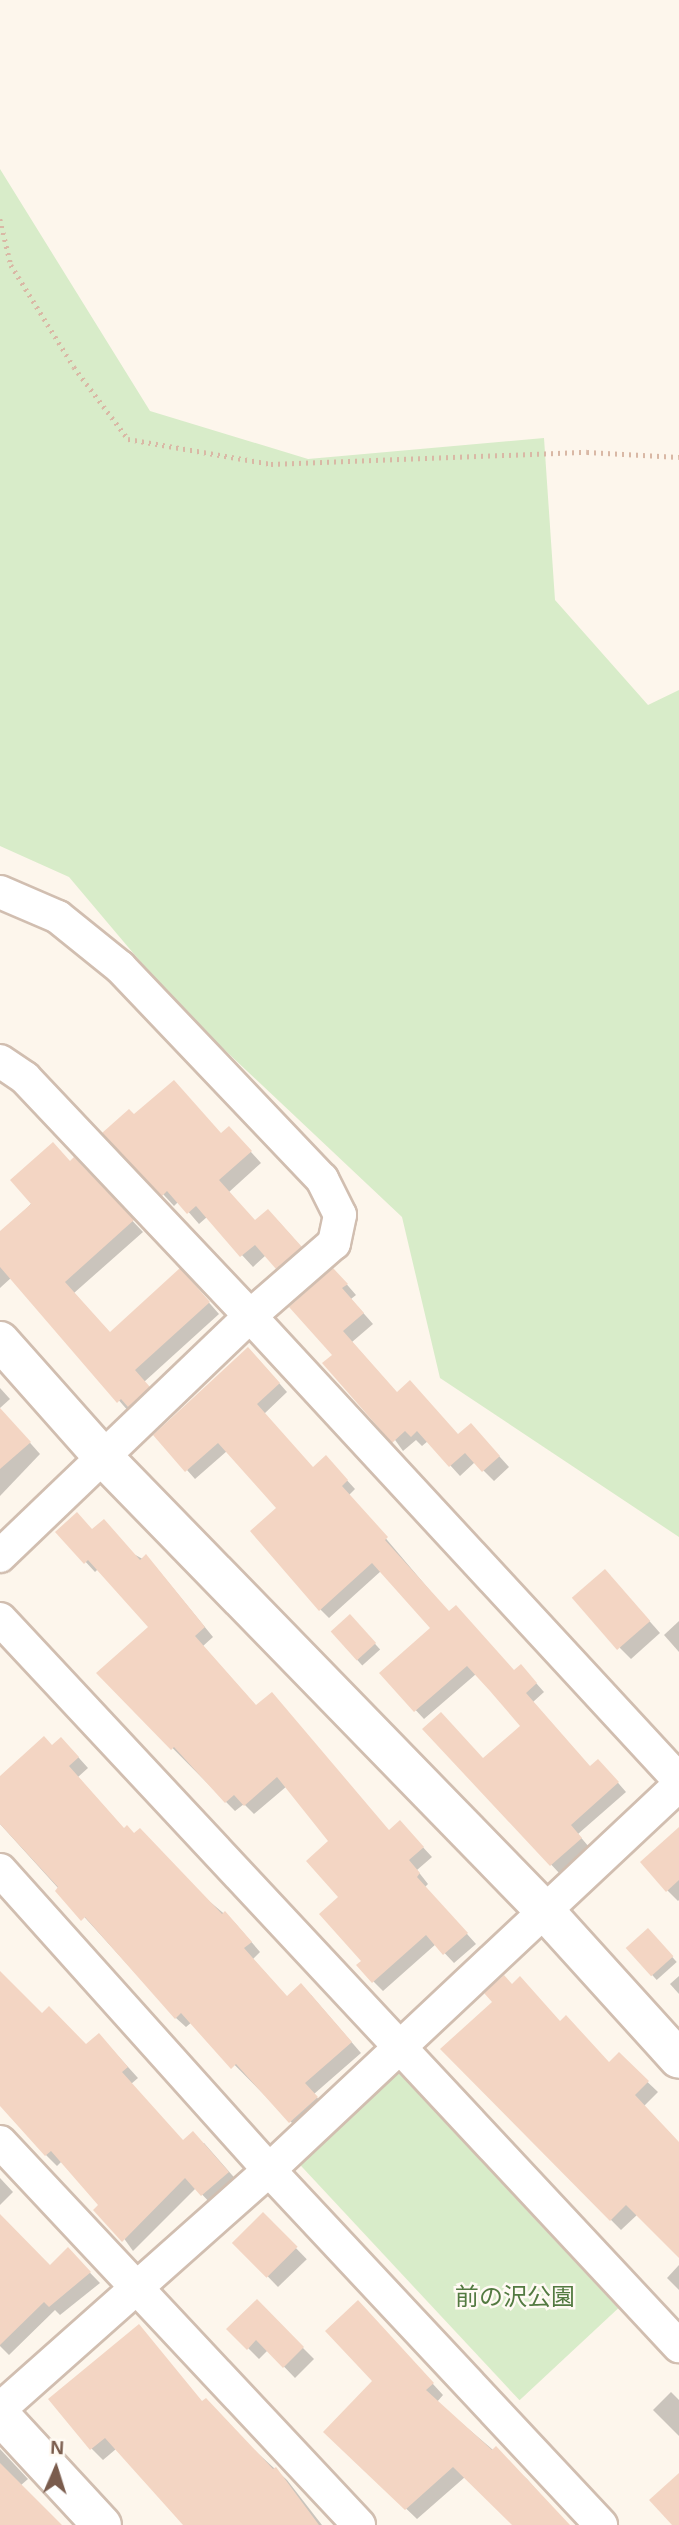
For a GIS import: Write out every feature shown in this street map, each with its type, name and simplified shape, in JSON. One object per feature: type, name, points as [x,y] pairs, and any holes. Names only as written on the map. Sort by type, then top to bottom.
[{"type":"street","points":[[0,892],[58,916],[120,967],[322,1179],[340,1215],[334,1242],[250,1316],[0,1556]]},
{"type":"street","points":[[0,1061],[24,1078],[250,1316],[679,1780]]},
{"type":"street","points":[[0,1341],[104,1458],[543,1909],[679,2059]]},
{"type":"street","points":[[0,1619],[262,1903],[401,2045],[679,2346]]},
{"type":"street","points":[[0,2409],[269,2170],[543,1909],[679,1785]]},
{"type":"street","points":[[0,1870],[269,2170],[601,2525]]},
{"type":"street","points":[[0,2142],[359,2525]]},
{"type":"street","points":[[0,2415],[102,2525]]},
{"type":"path","points":[[0,219],[11,265],[74,367],[128,439],[271,464],[587,452],[679,457]]},
{"type":"green space","points":[[0,169],[150,411],[308,459],[544,438],[555,600],[648,705],[679,690],[679,1537],[440,1378],[402,1217],[177,1005],[69,877],[0,846]]},
{"type":"green space","name":"前の沢公園","points":[[398,2072],[618,2308],[520,2400],[299,2164]]},
{"type":"building","points":[[174,1080],[221,1133],[229,1126],[252,1151],[219,1180],[255,1220],[268,1209],[302,1247],[276,1269],[255,1245],[240,1257],[196,1206],[187,1214],[167,1191],[162,1196],[102,1133],[129,1109],[134,1114]]},
{"type":"building","points":[[53,1142],[70,1161],[74,1157],[134,1220],[65,1282],[110,1332],[180,1268],[210,1302],[135,1370],[150,1387],[128,1407],[121,1399],[117,1403],[0,1267],[0,1231],[31,1204],[10,1180]]},
{"type":"building","points":[[333,1268],[348,1284],[342,1288],[364,1313],[343,1331],[397,1392],[410,1380],[458,1434],[471,1423],[500,1456],[482,1472],[465,1453],[449,1467],[417,1431],[411,1437],[405,1431],[392,1443],[322,1363],[332,1355],[289,1307]]},
{"type":"building","points":[[248,1347],[280,1383],[257,1404],[313,1467],[326,1455],[348,1480],[342,1486],[388,1537],[385,1540],[449,1611],[456,1605],[514,1670],[521,1664],[537,1683],[526,1693],[590,1766],[598,1759],[619,1782],[571,1825],[582,1838],[550,1866],[422,1729],[441,1712],[483,1758],[520,1726],[467,1666],[414,1712],[379,1673],[430,1628],[372,1563],[319,1611],[250,1531],[276,1508],[218,1443],[185,1472],[153,1435]]},
{"type":"building","points":[[0,1408],[31,1442],[0,1469]]},
{"type":"building","points":[[77,1512],[92,1529],[104,1519],[140,1560],[146,1554],[205,1627],[195,1636],[256,1705],[272,1692],[389,1830],[400,1820],[424,1847],[409,1860],[420,1873],[417,1877],[468,1933],[443,1955],[426,1935],[372,1983],[356,1965],[361,1961],[319,1914],[338,1897],[306,1861],[328,1841],[277,1777],[244,1806],[234,1795],[225,1803],[174,1747],[171,1750],[96,1673],[148,1627],[88,1560],[84,1564],[55,1532]]},
{"type":"building","points":[[605,1569],[650,1621],[617,1650],[572,1598]]},
{"type":"building","points":[[350,1614],[376,1643],[357,1660],[331,1631]]},
{"type":"building","points":[[44,1736],[52,1745],[61,1737],[79,1757],[69,1766],[124,1828],[127,1825],[134,1833],[140,1828],[222,1914],[225,1911],[252,1942],[244,1948],[287,1996],[301,1983],[352,2042],[305,2083],[318,2097],[289,2123],[236,2064],[231,2069],[181,2013],[175,2019],[85,1917],[81,1921],[55,1891],[58,1887],[0,1824],[0,1776]]},
{"type":"building","points":[[679,1827],[679,1880],[666,1892],[640,1862]]},
{"type":"building","points":[[648,1928],[673,1956],[651,1976],[626,1948]]},
{"type":"building","points":[[0,1971],[42,2013],[49,2006],[86,2044],[99,2033],[128,2067],[122,2072],[183,2140],[193,2131],[229,2172],[201,2196],[185,2178],[122,2242],[93,2210],[98,2205],[51,2151],[45,2156],[0,2106]]},
{"type":"building","points":[[504,1975],[512,1984],[520,1976],[560,2021],[566,2015],[609,2062],[619,2052],[649,2081],[635,2095],[679,2142],[679,2258],[626,2205],[610,2221],[440,2049],[492,2002],[484,1993]]},
{"type":"building","points":[[263,2212],[298,2247],[267,2278],[232,2243]]},
{"type":"building","points":[[0,2214],[50,2265],[68,2247],[91,2272],[49,2307],[44,2302],[0,2345]]},
{"type":"building","points":[[257,2299],[304,2347],[283,2368],[256,2340],[247,2350],[226,2329]]},
{"type":"building","points":[[358,2300],[434,2383],[426,2390],[492,2450],[496,2446],[570,2525],[512,2525],[453,2467],[405,2510],[323,2432],[372,2381],[325,2331]]},
{"type":"building","points":[[139,2324],[202,2401],[206,2398],[273,2469],[276,2467],[319,2525],[183,2525],[105,2438],[90,2450],[48,2399]]},
{"type":"building","points":[[0,2463],[62,2525],[0,2525]]},
{"type":"building","points":[[679,2473],[679,2525],[672,2525],[649,2500]]}]
